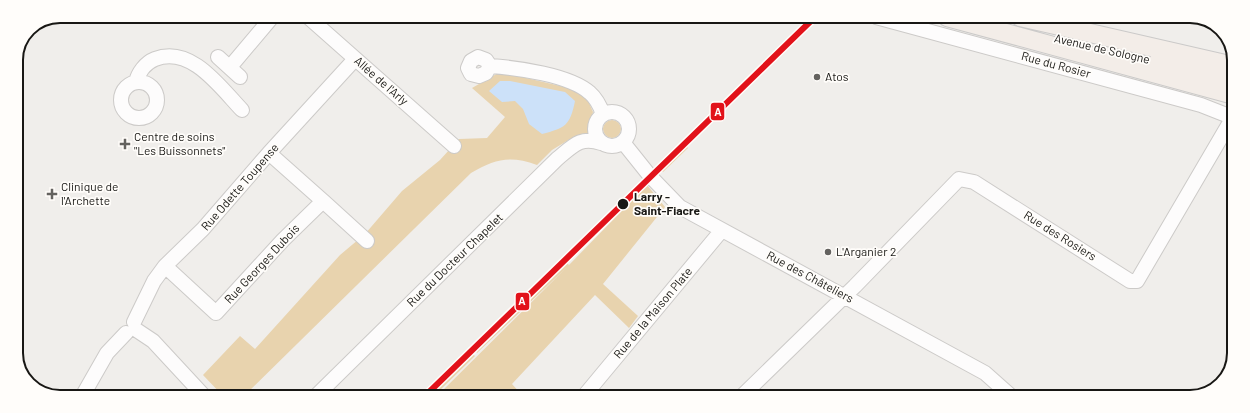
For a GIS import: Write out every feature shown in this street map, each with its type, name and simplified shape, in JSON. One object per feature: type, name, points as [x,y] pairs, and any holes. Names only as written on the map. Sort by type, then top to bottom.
[{"type":"main road","points":[[969,23],[1227,93]]},
{"type":"main road","name":"Avenue de Sologne","points":[[995,23],[1227,78]]},
{"type":"main road","name":"Avenue de Sologne","points":[[1044,23],[1227,64]]},
{"type":"main road","points":[[1050,23],[1080,32]]},
{"type":"street","points":[[230,67],[267,23]]},
{"type":"street","name":"Allée de l'Arly","points":[[315,23],[454,146]]},
{"type":"street","name":"Rue du Rosier","points":[[898,23],[1201,105],[1227,116]]},
{"type":"street","points":[[136,82],[141,70],[151,61],[171,55],[182,58],[208,75],[242,110]]},
{"type":"street","points":[[218,57],[240,77]]},
{"type":"street","name":"Rue Odette Toupense","points":[[85,390],[107,353],[132,328],[154,281],[165,266],[203,229],[355,59]]},
{"type":"street","points":[[490,66],[509,67],[562,79],[584,88],[597,101],[603,114]]},
{"type":"street","points":[[617,112],[627,122],[628,135],[621,144],[611,146],[601,143],[597,139],[595,128],[599,118],[603,114],[617,112]]},
{"type":"street","name":"Rue des Rosiers","points":[[845,296],[960,179],[974,182],[1130,281],[1137,281],[1227,128]]},
{"type":"street","name":"Rue du Docteur Chapelet","points":[[322,390],[558,159],[578,142],[592,140],[601,143]]},
{"type":"street","name":"Rue des Châteliers","points":[[621,144],[626,146],[650,176],[680,207],[985,373],[1004,390]]},
{"type":"street","points":[[270,153],[367,241]]},
{"type":"street","name":"Rue Georges Dubois","points":[[165,266],[216,313],[283,240],[323,201]]},
{"type":"street","name":"Rue de la Maison Plate","points":[[589,390],[722,230]]},
{"type":"street","points":[[748,390],[845,296]]},
{"type":"street","points":[[132,328],[153,341],[198,390]]},
{"type":"shaded area","points":[[500,72],[569,88],[587,98],[593,112],[589,126],[591,135],[578,139],[575,136],[552,150],[537,165],[511,159],[488,164],[471,173],[250,390],[217,390],[203,375],[240,336],[255,349],[340,255],[365,234],[402,191],[440,160],[459,139],[487,138],[505,117],[472,88]]},
{"type":"shaded area","points":[[608,120],[616,120],[621,125],[619,136],[616,138],[608,138],[603,133],[603,125]]},
{"type":"shaded area","points":[[683,142],[688,148],[663,172],[657,167]]},
{"type":"shaded area","points":[[647,185],[665,207],[603,284],[638,316],[629,328],[595,295],[512,384],[518,390],[443,390],[567,267],[477,353],[472,347],[563,259],[569,265]]},
{"type":"shaded area","points":[[469,350],[475,356],[440,390],[428,390]]},
{"type":"water","points":[[500,81],[510,81],[565,92],[575,101],[571,116],[561,128],[542,134],[529,124],[523,109],[515,101],[502,102],[489,91]]},
{"type":"transit line","name":"A","points":[[431,390],[809,23]]},
{"type":"place","name":"Atos","points":[[817,77]]},
{"type":"place","name":"Centre de soins \"Les Buissonnets\"","points":[[125,144]]},
{"type":"place","name":"Clinique de l'Archette","points":[[52,194]]},
{"type":"place","name":"Larry - Saint-Fiacre","points":[[623,204]]},
{"type":"place","name":"L'Arganier 2","points":[[828,252]]}]
